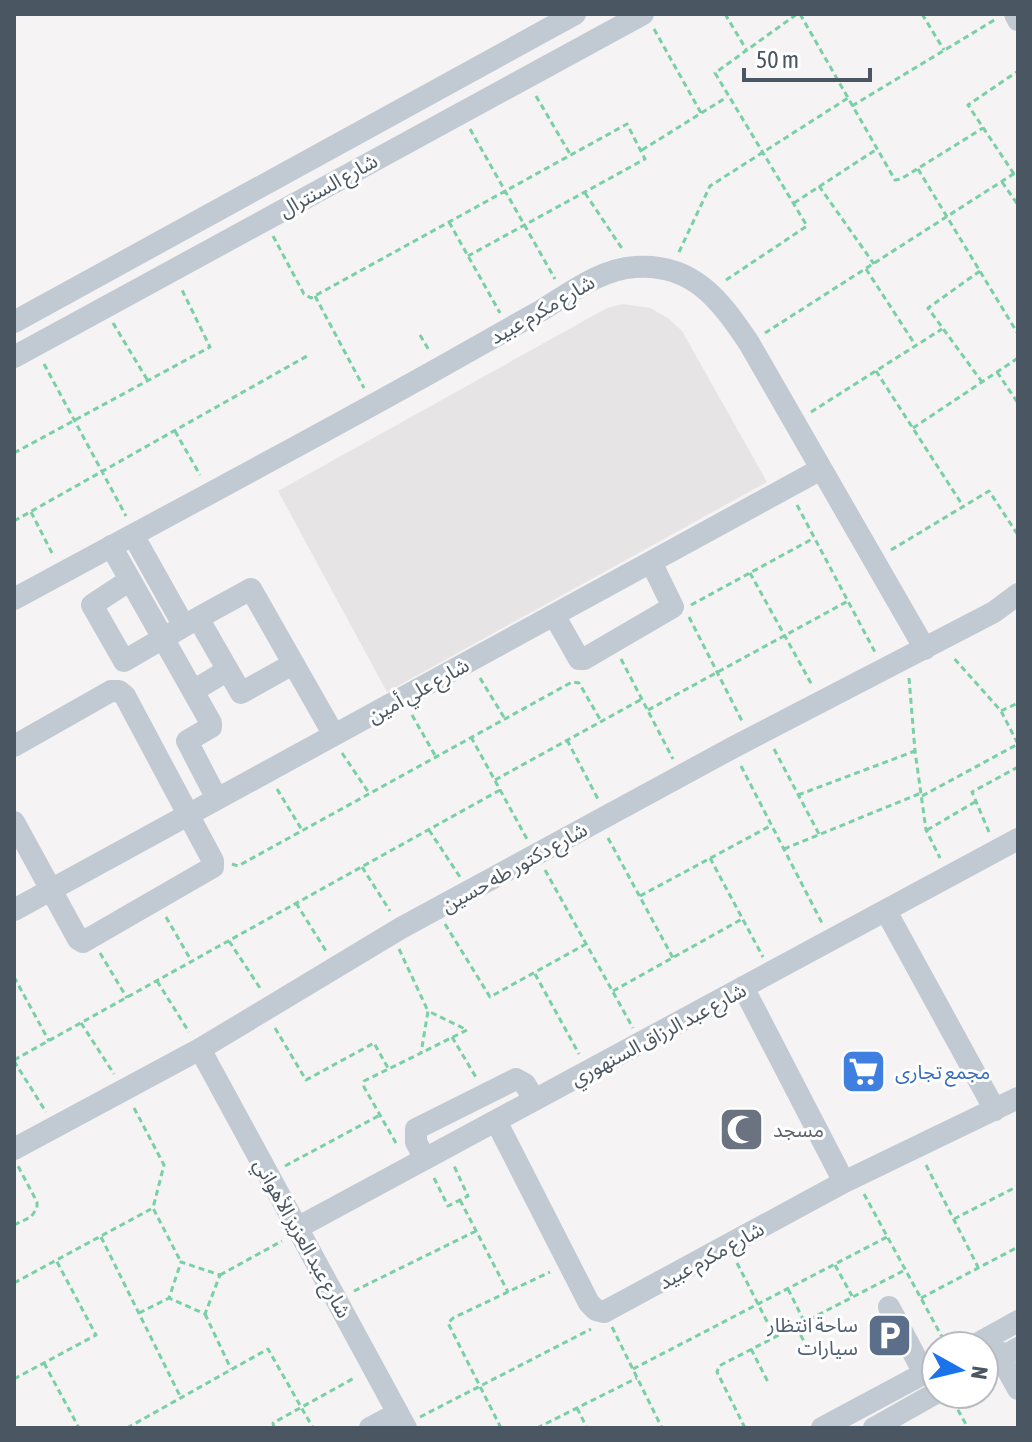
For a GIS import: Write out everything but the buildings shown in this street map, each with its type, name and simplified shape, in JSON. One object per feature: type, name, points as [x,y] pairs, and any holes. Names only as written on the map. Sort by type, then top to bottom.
[{"type":"street","name":"شارع السنترال","points":[[14,322],[575,14]]},
{"type":"street","points":[[1015,14],[1018,20]]},
{"type":"street","name":"شارع السنترال","points":[[24,351],[525,78],[647,20]]},
{"type":"street","name":"شارع مكرم عبيد","points":[[14,599],[509,329],[601,275],[634,267],[670,270],[691,279],[709,291],[728,312],[795,422],[924,650]]},
{"type":"street","name":"شارع علي أمين","points":[[14,910],[821,469]]},
{"type":"street","points":[[134,534],[242,694],[293,664]]},
{"type":"street","points":[[111,546],[212,724],[187,741],[217,799]]},
{"type":"street","points":[[554,615],[582,660],[673,607],[651,562]]},
{"type":"street","points":[[130,580],[92,605],[123,660],[251,589],[333,736]]},
{"type":"street","name":"شارع دكتور طه حسين","points":[[14,1149],[200,1049],[396,931],[749,739],[924,650],[994,612],[1018,594]]},
{"type":"street","points":[[193,691],[228,670]]},
{"type":"street","points":[[14,746],[111,691],[119,691],[125,696],[213,861],[213,867],[91,938],[80,941],[14,822]]},
{"type":"street","name":"شارع عبد الرزاق السنهوري","points":[[298,1230],[1018,839]]},
{"type":"street","points":[[886,911],[995,1110]]},
{"type":"street","points":[[743,987],[849,1180]]},
{"type":"street","name":"شارع عبد العزيز الأهواني","points":[[200,1049],[403,1422]]},
{"type":"street","points":[[417,1163],[416,1129],[516,1079],[525,1084],[534,1100]]},
{"type":"street","name":"شارع مكرم عبيد","points":[[606,1316],[849,1180],[1018,1098]]},
{"type":"street","points":[[496,1121],[589,1303],[606,1316]]},
{"type":"street","points":[[889,1307],[920,1355]]},
{"type":"street","points":[[1000,1331],[1018,1321]]},
{"type":"street","points":[[1001,1357],[1018,1389]]},
{"type":"street","points":[[822,1428],[920,1375]]},
{"type":"street","points":[[874,1428],[920,1402]]},
{"type":"street","points":[[370,1428],[403,1422]]},
{"type":"path","points":[[725,14],[746,49]]},
{"type":"path","points":[[709,291],[806,228],[716,71],[798,14],[895,180],[983,128]]},
{"type":"path","points":[[922,14],[944,50]]},
{"type":"path","points":[[852,106],[1004,14]]},
{"type":"path","points":[[647,20],[701,113]]},
{"type":"path","points":[[749,343],[1016,172],[968,104],[1018,71]]},
{"type":"path","points":[[525,78],[570,154]]},
{"type":"path","points":[[642,150],[728,96]]},
{"type":"path","points":[[670,270],[710,186],[848,98]]},
{"type":"path","points":[[461,113],[565,296]]},
{"type":"path","points":[[265,220],[304,294],[311,298],[627,124],[642,150],[643,160],[468,256]]},
{"type":"path","points":[[794,203],[877,149]]},
{"type":"path","points":[[918,169],[1018,334]]},
{"type":"path","points":[[1002,182],[1018,205]]},
{"type":"path","points":[[819,186],[874,264]]},
{"type":"path","points":[[585,192],[634,267]]},
{"type":"path","points":[[449,222],[509,329]]},
{"type":"path","points":[[866,269],[916,346]]},
{"type":"path","points":[[14,453],[210,347],[172,270]]},
{"type":"path","points":[[980,271],[928,306],[928,310],[982,382]]},
{"type":"path","points":[[315,296],[373,404]]},
{"type":"path","points":[[104,307],[148,381]]},
{"type":"path","points":[[795,422],[942,329]]},
{"type":"path","points":[[24,351],[74,421],[134,534]]},
{"type":"path","points":[[14,521],[307,356]]},
{"type":"path","points":[[913,428],[1018,358]]},
{"type":"path","points":[[876,371],[963,506]]},
{"type":"path","points":[[997,372],[1018,403]]},
{"type":"path","points":[[175,431],[210,493]]},
{"type":"path","points":[[787,488],[885,670]]},
{"type":"path","points":[[874,561],[990,491],[1018,535]]},
{"type":"path","points":[[31,512],[63,573]]},
{"type":"path","points":[[814,538],[685,609],[749,739],[772,825],[831,940]]},
{"type":"path","points":[[750,573],[821,702]]},
{"type":"path","points":[[648,710],[848,601]]},
{"type":"path","points":[[784,849],[922,794],[1018,744],[1001,711],[924,650]]},
{"type":"path","points":[[924,650],[915,751],[926,830],[950,876]]},
{"type":"path","points":[[616,651],[682,775]]},
{"type":"path","points":[[470,661],[505,719]]},
{"type":"path","points":[[231,863],[238,866],[574,681],[579,683],[601,721]]},
{"type":"path","points":[[402,698],[436,757]]},
{"type":"path","points":[[495,780],[642,699]]},
{"type":"path","points":[[1001,711],[1018,703]]},
{"type":"path","points":[[333,736],[369,793]]},
{"type":"path","points":[[471,737],[641,1043]]},
{"type":"path","points":[[749,739],[798,795],[819,834]]},
{"type":"path","points":[[567,740],[640,896],[673,958]]},
{"type":"path","points":[[798,795],[915,751]]},
{"type":"path","points":[[997,851],[975,802],[973,790],[1018,767]]},
{"type":"path","points":[[267,772],[302,830]]},
{"type":"path","points":[[55,1127],[14,1060],[500,790]]},
{"type":"path","points":[[926,830],[975,802]]},
{"type":"path","points":[[640,896],[772,825]]},
{"type":"path","points":[[429,830],[469,892]]},
{"type":"path","points":[[710,858],[771,973]]},
{"type":"path","points":[[362,867],[396,931],[428,1011],[421,1053]]},
{"type":"path","points":[[156,901],[192,962]]},
{"type":"path","points":[[296,903],[337,967]]},
{"type":"path","points":[[436,909],[487,996],[491,997],[586,944]]},
{"type":"path","points":[[612,991],[742,919]]},
{"type":"path","points":[[91,938],[127,998]]},
{"type":"path","points":[[229,941],[306,1080],[374,1043],[388,1068]]},
{"type":"path","points":[[535,974],[588,1071]]},
{"type":"path","points":[[14,977],[49,1041]]},
{"type":"path","points":[[157,981],[200,1049]]},
{"type":"path","points":[[14,992],[21,989]]},
{"type":"path","points":[[428,1011],[467,1030],[366,1079],[363,1084],[380,1115],[448,1206],[469,1194],[445,1148]]},
{"type":"path","points":[[81,1023],[124,1090],[164,1165],[153,1208],[181,1262],[220,1275]]},
{"type":"path","points":[[452,1037],[486,1094]]},
{"type":"path","points":[[269,1175],[380,1115]]},
{"type":"path","points":[[917,1147],[978,1267]]},
{"type":"path","points":[[14,1159],[37,1202],[37,1208],[31,1217],[14,1225]]},
{"type":"path","points":[[849,1180],[887,1237],[938,1330]]},
{"type":"path","points":[[954,1219],[1018,1186]]},
{"type":"path","points":[[460,1200],[508,1292]]},
{"type":"path","points":[[14,1283],[153,1208]]},
{"type":"path","points":[[205,1314],[220,1275],[298,1230]]},
{"type":"path","points":[[336,1299],[476,1231]]},
{"type":"path","points":[[101,1237],[181,1398]]},
{"type":"path","points":[[633,1369],[887,1237]]},
{"type":"path","points":[[728,1246],[775,1337]]},
{"type":"path","points":[[921,1298],[1018,1247]]},
{"type":"path","points":[[14,1379],[97,1334],[56,1260]]},
{"type":"path","points":[[139,1313],[169,1298],[181,1262]]},
{"type":"path","points":[[501,1428],[448,1323],[568,1263]]},
{"type":"path","points":[[834,1264],[852,1296]]},
{"type":"path","points":[[745,1428],[716,1369],[905,1270]]},
{"type":"path","points":[[788,1288],[804,1321]]},
{"type":"path","points":[[169,1298],[205,1314],[231,1370]]},
{"type":"path","points":[[403,1422],[479,1386],[606,1316],[662,1428]]},
{"type":"path","points":[[796,1326],[811,1355]]},
{"type":"path","points":[[127,1428],[268,1349],[313,1428]]},
{"type":"path","points":[[751,1349],[769,1384]]},
{"type":"path","points":[[44,1363],[79,1428]]},
{"type":"path","points":[[274,1428],[272,1423],[373,1367]]},
{"type":"path","points":[[537,1428],[637,1378]]},
{"type":"path","points":[[577,1408],[587,1428]]},
{"type":"path","points":[[958,1410],[968,1428]]},
{"type":"shaded area","points":[[623,304],[650,308],[682,331],[767,482],[387,692],[278,491],[607,308]]},
{"type":"place","name":"مجمع تجارى","points":[[864,1071]]},
{"type":"place","name":"مسجد","points":[[742,1129]]},
{"type":"place","name":"ساحة انتظار سيارات","points":[[889,1335]]}]
